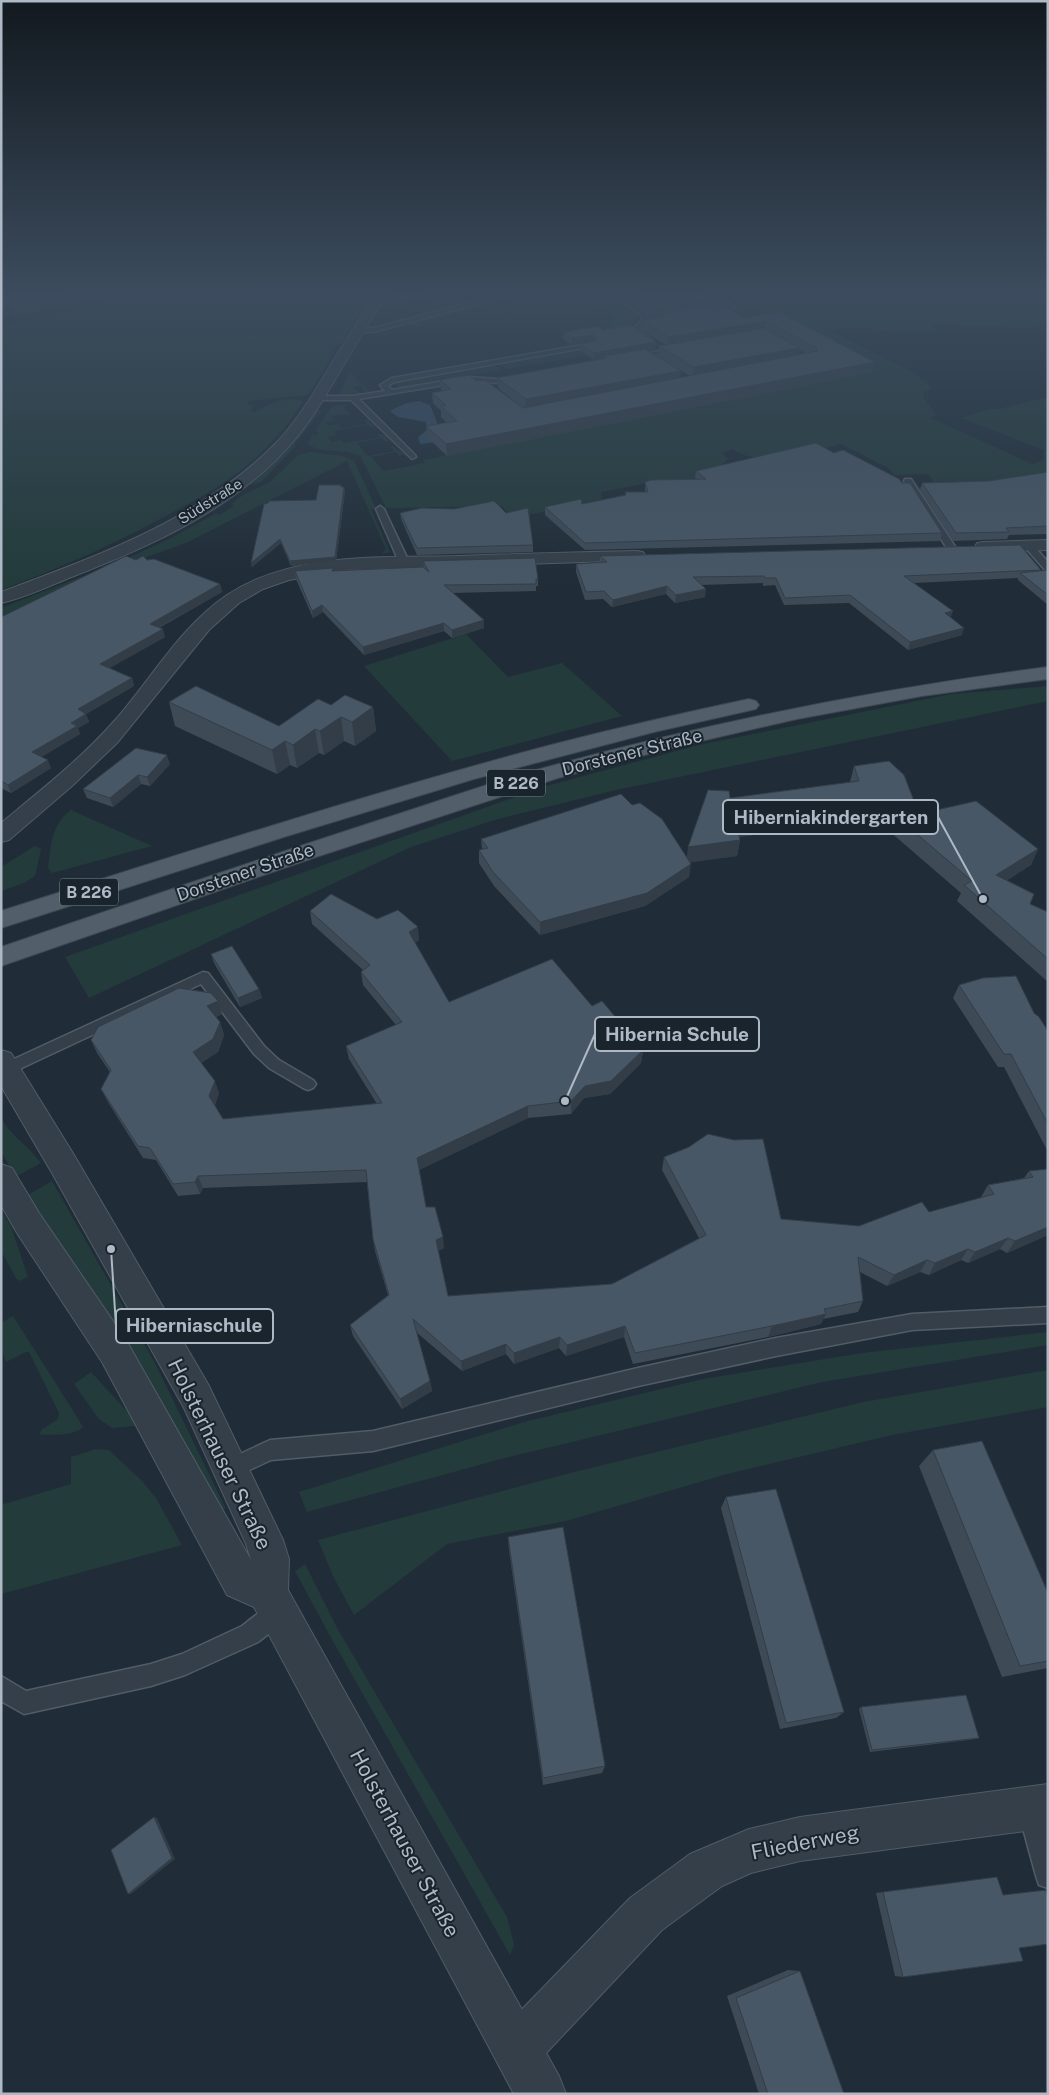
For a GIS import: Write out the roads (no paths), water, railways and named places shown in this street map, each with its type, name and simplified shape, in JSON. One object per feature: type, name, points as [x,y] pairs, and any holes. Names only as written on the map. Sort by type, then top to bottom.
[{"type":"main road","name":"Dorstener Straße","points":[[1,920],[305,822],[528,758],[710,712],[924,672],[1048,656]]},
{"type":"main road","name":"Dorstener Straße","points":[[1,957],[262,865],[551,773],[726,729],[833,706],[940,688],[1048,673]]},
{"type":"street","name":"Südstraße","points":[[1,598],[76,570],[137,542],[173,524],[226,493],[246,479],[284,443],[323,389]]},
{"type":"street","points":[[932,548],[1048,545]]},
{"type":"street","points":[[1,835],[79,771],[122,725],[197,631],[208,620],[233,599],[276,576],[293,572],[355,565],[404,562],[657,555]]},
{"type":"street","name":"Holsterhauser Straße","points":[[4,1065],[196,1396],[264,1540],[270,1559],[274,1602],[541,2094]]},
{"type":"street","name":"Holsterhauser Straße","points":[[1,1177],[28,1223],[114,1351],[138,1391],[241,1581],[274,1602]]},
{"type":"street","name":"Fliederweg","points":[[517,2049],[646,1914],[706,1870],[749,1851],[800,1839],[1039,1807]]},
{"type":"lane","points":[[387,389],[390,392]]},
{"type":"lane","points":[[317,398],[353,398],[409,389]]},
{"type":"lane","points":[[491,389],[495,392]]},
{"type":"lane","points":[[353,398],[412,457]]},
{"type":"lane","points":[[908,482],[951,548]]},
{"type":"lane","points":[[380,509],[404,562]]},
{"type":"lane","points":[[1028,546],[1048,568]]},
{"type":"lane","points":[[4,1065],[203,977],[259,1050],[274,1064],[308,1084]]},
{"type":"lane","points":[[230,1469],[270,1450],[373,1441],[638,1377],[776,1347],[912,1322],[1048,1315]]},
{"type":"lane","points":[[1,1688],[24,1703],[151,1674],[185,1664],[250,1634],[274,1602]]},
{"type":"lane","points":[[1039,1807],[1048,1876]]},
{"type":"water","points":[[419,401],[430,405],[437,422],[436,442],[420,444],[418,437],[427,430],[426,422],[398,417],[391,412],[391,410],[407,403]]},
{"type":"place","name":"Hiberniakindergarten","points":[[983,899]]},
{"type":"place","name":"Hibernia Schule","points":[[565,1101]]},
{"type":"place","name":"Hiberniaschule","points":[[111,1249]]}]
